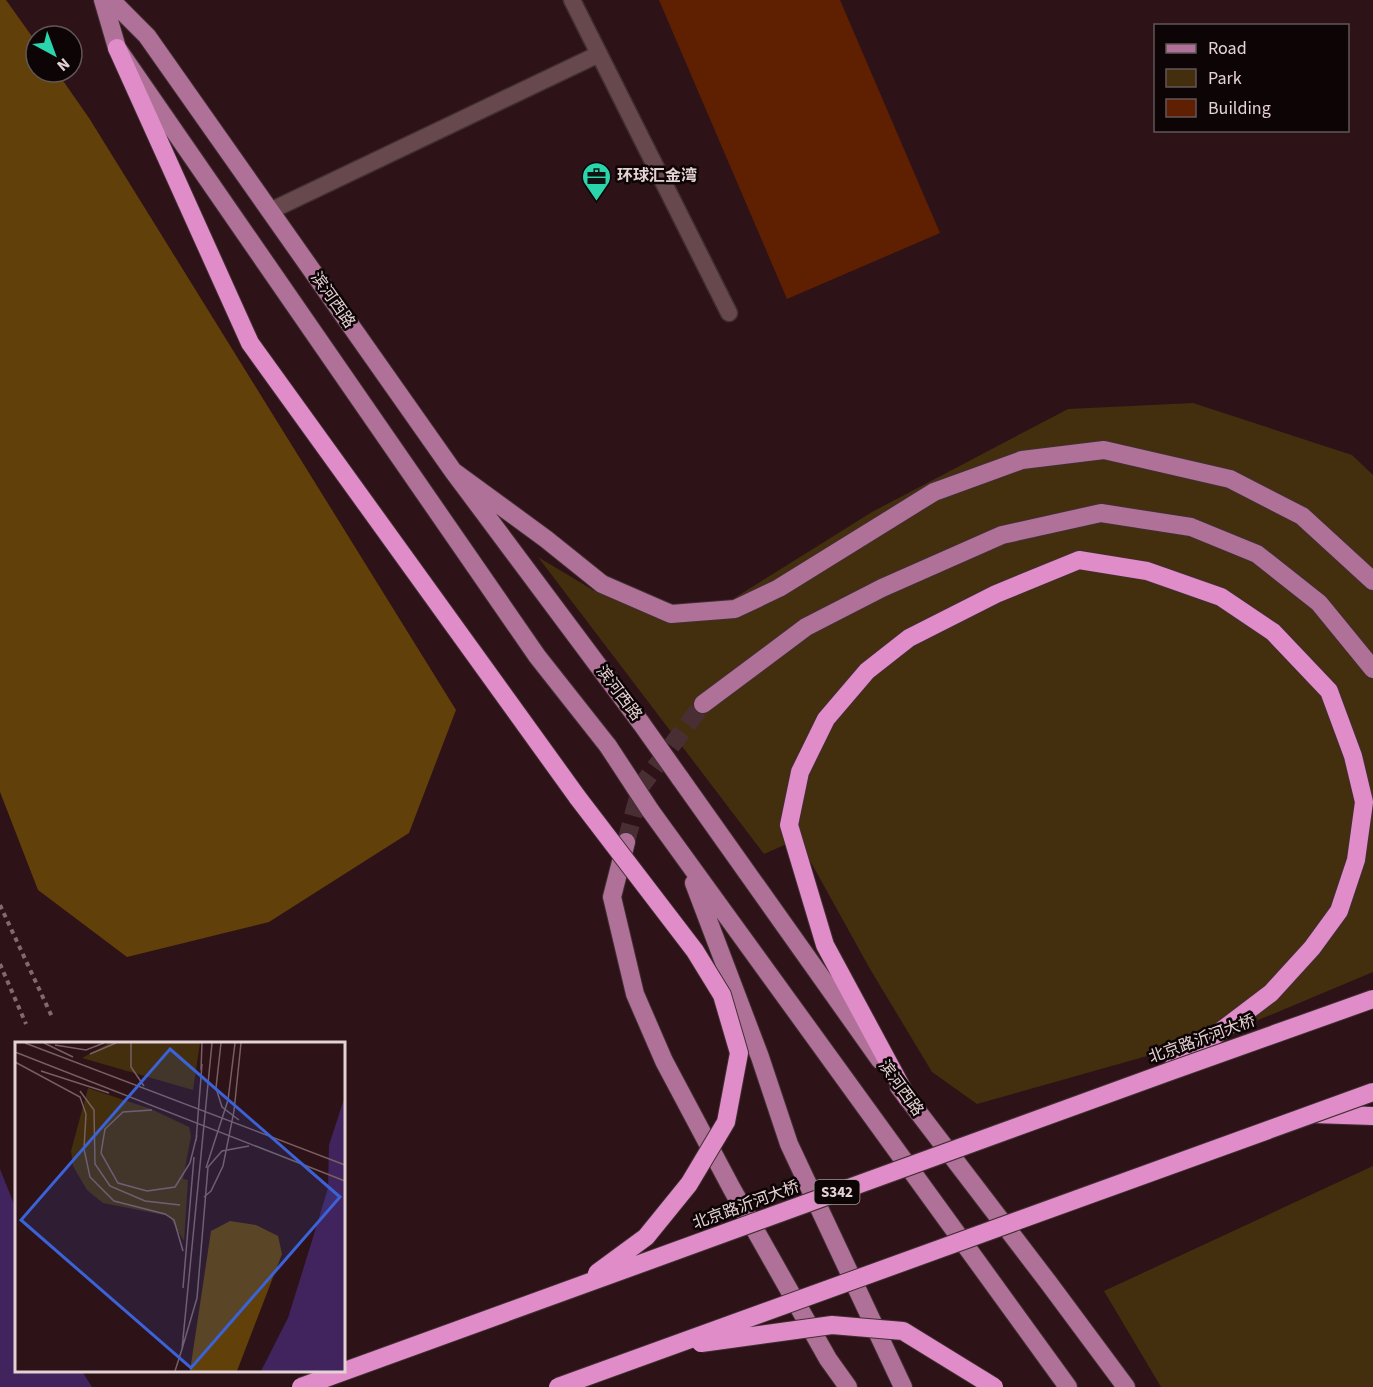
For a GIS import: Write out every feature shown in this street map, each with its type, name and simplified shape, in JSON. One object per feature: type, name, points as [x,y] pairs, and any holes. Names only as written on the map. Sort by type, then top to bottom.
[{"type":"highway","points":[[117,48],[250,343],[578,798],[696,951],[722,995],[739,1053],[726,1122],[689,1184],[646,1237],[579,1287]]},
{"type":"highway","points":[[908,1099],[825,945],[789,825],[800,772],[826,719],[867,671],[909,638],[996,594],[1079,560],[1147,572],[1221,597],[1274,632],[1329,691],[1353,756],[1364,802],[1356,860],[1339,911],[1312,948],[1271,993],[1167,1072]]},
{"type":"highway","name":"北京路沂河大桥","points":[[345,1371],[1369,1000]]},
{"type":"highway","points":[[558,1387],[1373,1092]]},
{"type":"highway","points":[[1312,1114],[1373,1116]]},
{"type":"highway","points":[[666,1348],[832,1325],[903,1331],[994,1387]]},
{"type":"highway","name":"北京路沂河大桥","points":[[301,1387],[343,1372]]},
{"type":"main road","points":[[103,0],[117,48],[530,646],[608,746],[684,860],[1068,1387]]},
{"type":"main road","name":"滨河西路","points":[[111,0],[147,36],[453,471],[641,723],[908,1099],[1126,1387]]},
{"type":"main road","points":[[453,471],[546,539],[602,584],[670,615],[735,609],[779,588],[934,492],[1022,460],[1104,450],[1230,479],[1302,516],[1373,581]]},
{"type":"main road","points":[[703,704],[806,627],[882,588],[1002,535],[1101,513],[1191,527],[1257,554],[1319,603],[1373,669]]},
{"type":"main road","points":[[626,842],[612,897],[636,994],[664,1060],[732,1189],[828,1359],[848,1387]]},
{"type":"main road","points":[[684,860],[760,1057],[789,1144],[903,1387]]},
{"type":"lane","points":[[572,0],[729,313]]},
{"type":"lane","points":[[270,211],[599,54]]},
{"type":"path","points":[[0,905],[52,1019]]},
{"type":"path","points":[[0,964],[26,1024]]},
{"type":"green space","points":[[1193,403],[1352,455],[1373,475],[1373,972],[1225,1034],[977,1104],[932,1072],[870,969],[798,839],[764,854],[538,557],[593,590],[712,612],[872,512],[1068,409]]},
{"type":"green space","points":[[1373,1166],[1373,1387],[1161,1387],[1104,1291]]},
{"type":"shaded area","points":[[0,0],[6,0],[24,25],[24,84],[65,84],[89,118],[456,710],[409,833],[269,922],[127,957],[38,890],[0,792]]},
{"type":"shaded area","points":[[0,1169],[15,1206],[15,1372],[83,1372],[92,1387],[0,1387]]},
{"type":"building","points":[[659,0],[840,0],[940,233],[787,299]]},
{"type":"tunnel","points":[[626,842],[641,786],[703,704]]},
{"type":"place","name":"环球汇金湾","points":[[596,202]]}]
